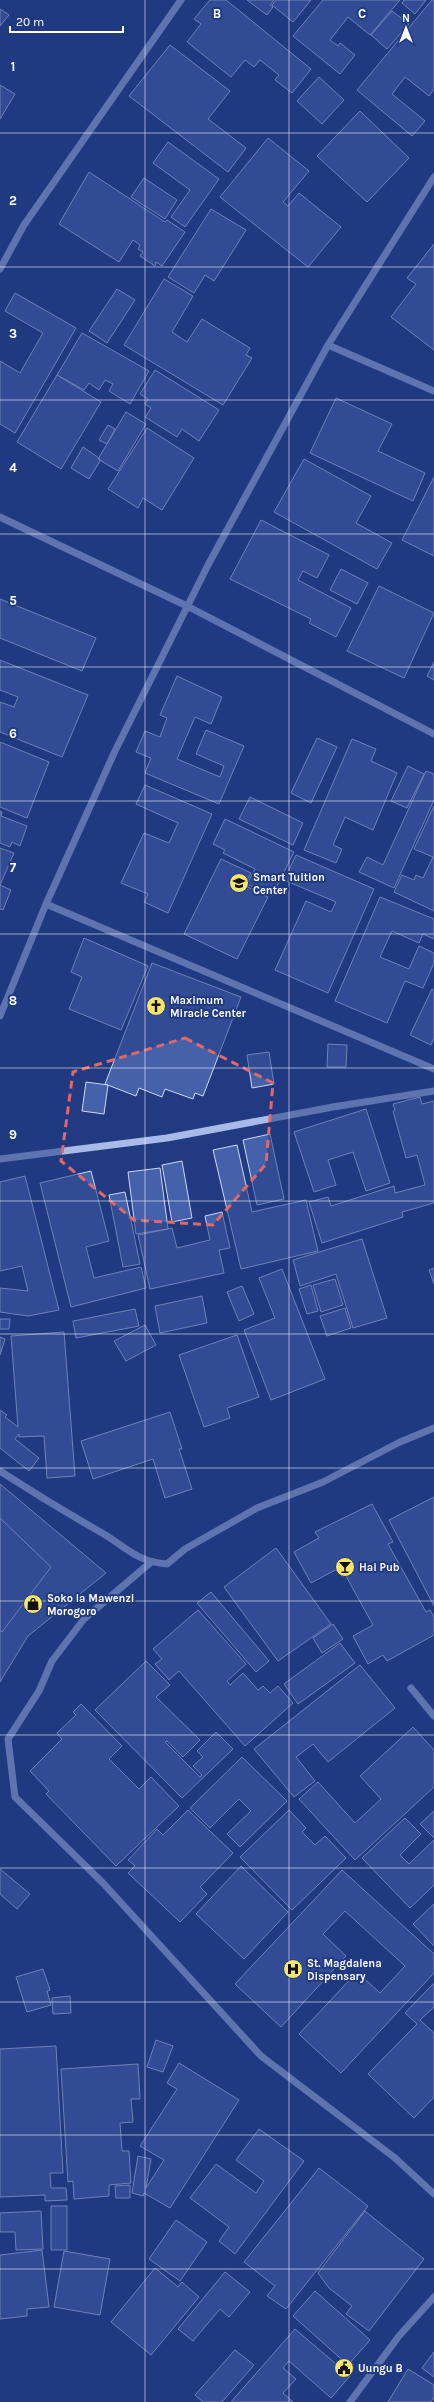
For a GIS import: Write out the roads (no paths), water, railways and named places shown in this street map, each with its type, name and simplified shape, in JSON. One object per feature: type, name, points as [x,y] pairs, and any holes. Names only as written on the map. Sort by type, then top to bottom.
[{"type":"street","points":[[0,269],[24,225],[181,0]]},
{"type":"street","points":[[0,1016],[46,904],[115,751],[187,606],[328,345],[434,177]]},
{"type":"street","points":[[328,345],[434,391]]},
{"type":"street","points":[[0,518],[187,606],[434,734]]},
{"type":"street","points":[[46,904],[434,1069]]},
{"type":"street","points":[[0,1159],[167,1138],[333,1107],[434,1091]]},
{"type":"street","points":[[0,1471],[68,1515],[104,1534],[121,1547],[150,1563],[166,1564],[185,1549],[257,1508],[323,1482],[400,1442],[434,1428]]},
{"type":"street","points":[[150,1563],[84,1619],[52,1661],[39,1691],[8,1738],[15,1797],[103,1883],[261,2056],[395,2158],[434,2194]]},
{"type":"street","points":[[411,1688],[434,1716]]},
{"type":"street","points":[[350,2402],[398,2336],[434,2297]]},
{"type":"place","name":"Smart Tuition Center","points":[[239,883]]},
{"type":"place","name":"Maximum Miracle Center","points":[[156,1006]]},
{"type":"place","name":"Hai Pub","points":[[345,1567]]},
{"type":"place","name":"Soko la Mawenzi Morogoro","points":[[33,1604]]},
{"type":"place","name":"St. Magdalena Dispensary","points":[[293,1969]]},
{"type":"place","name":"Uungu B","points":[[344,2368]]}]
